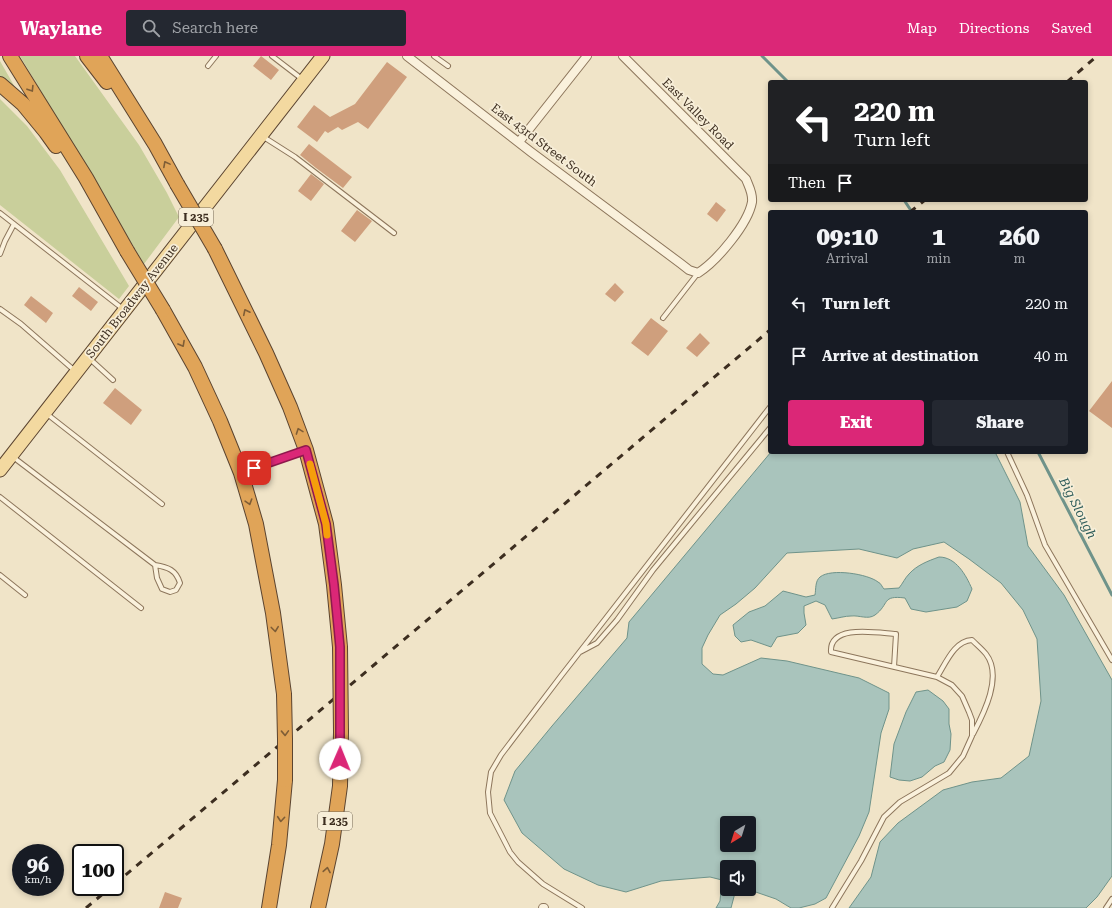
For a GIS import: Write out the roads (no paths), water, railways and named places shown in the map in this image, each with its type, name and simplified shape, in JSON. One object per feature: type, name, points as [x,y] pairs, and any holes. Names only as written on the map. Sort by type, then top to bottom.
[{"type":"highway","points":[[10,56],[86,178],[195,367],[220,421],[241,473],[259,539],[273,613],[284,694],[285,780],[279,844],[269,908]]},
{"type":"highway","points":[[87,56],[155,144]]},
{"type":"highway","points":[[100,56],[155,144]]},
{"type":"highway","points":[[0,84],[23,104],[46,132],[127,251]]},
{"type":"highway","name":"I 235","points":[[155,144],[215,250],[266,353],[290,407],[306,450],[326,524],[340,647],[340,786],[332,844],[318,908]]},
{"type":"main road","name":"South Broadway Avenue","points":[[0,470],[304,80],[318,58]]},
{"type":"street","name":"East 43rd Street South","points":[[407,56],[667,253],[690,270],[698,273]]},
{"type":"street","points":[[519,142],[587,56]]},
{"type":"street","name":"East Valley Road","points":[[623,56],[746,179],[752,192],[752,202],[747,217],[720,253],[698,273]]},
{"type":"lane","points":[[208,66],[216,56]]},
{"type":"lane","points":[[272,56],[304,80]]},
{"type":"lane","points":[[434,56],[448,66]]},
{"type":"lane","points":[[261,135],[295,157],[394,233]]},
{"type":"lane","points":[[0,214],[125,310]]},
{"type":"lane","points":[[0,254],[14,224]]},
{"type":"lane","points":[[663,318],[698,273]]},
{"type":"lane","points":[[0,310],[21,324],[76,372]]},
{"type":"lane","points":[[88,357],[113,380]]},
{"type":"lane","points":[[582,908],[543,884],[518,862],[510,852],[490,813],[488,792],[491,772],[501,755],[578,654],[768,410]]},
{"type":"lane","points":[[45,413],[162,504]]},
{"type":"lane","points":[[578,654],[597,643],[607,632],[653,570],[768,430]]},
{"type":"lane","points":[[241,473],[306,450]]},
{"type":"lane","points":[[1008,454],[1027,495],[1045,545],[1112,660]]},
{"type":"lane","points":[[12,455],[155,565],[165,566],[177,574],[180,583],[176,590],[170,592],[162,589],[157,578],[155,565]]},
{"type":"lane","points":[[0,497],[141,608]]},
{"type":"lane","points":[[0,575],[25,595]]},
{"type":"lane","points":[[894,667],[896,634],[853,631],[833,641],[831,646],[832,652],[894,667],[937,677],[952,685],[962,696],[972,720],[972,736]]},
{"type":"lane","points":[[832,908],[861,861],[884,817],[900,802],[949,773],[963,756],[984,713],[992,688],[992,670],[987,654],[972,640],[965,641],[958,645],[937,677]]},
{"type":"lane","points":[[1106,908],[1112,899]]},
{"type":"water","points":[[769,454],[996,454],[1020,502],[1028,546],[1064,595],[1112,680],[1112,876],[1097,897],[1086,908],[849,908],[871,877],[880,842],[898,823],[943,790],[972,782],[1001,778],[1029,756],[1041,701],[1037,639],[1023,610],[1001,583],[944,542],[913,549],[897,558],[859,549],[787,553],[755,588],[720,615],[702,648],[702,664],[713,674],[723,675],[761,658],[787,661],[859,678],[889,693],[889,709],[881,733],[869,812],[859,836],[826,898],[815,904],[799,908],[791,908],[776,899],[756,892],[756,860],[720,860],[720,880],[710,877],[661,881],[626,892],[598,885],[564,869],[522,833],[504,800],[515,771],[627,638],[629,622]]},
{"type":"water","points":[[939,557],[955,563],[967,578],[972,589],[967,601],[957,607],[926,612],[911,609],[905,598],[897,597],[889,599],[875,615],[866,617],[849,616],[832,619],[825,605],[816,601],[804,606],[806,625],[798,633],[777,637],[771,647],[751,640],[741,642],[735,636],[733,625],[749,612],[765,606],[783,591],[806,597],[815,595],[817,581],[825,574],[849,573],[873,579],[880,583],[884,589],[899,588],[912,571],[919,566]]},
{"type":"water","points":[[928,690],[943,701],[949,709],[951,734],[950,750],[944,762],[935,766],[922,777],[910,781],[890,777],[894,744],[906,712],[916,692]]},
{"type":"water","points":[[720,896],[734,896],[731,908],[716,908],[720,901]]},
{"type":"waterway","name":"Big Slough","points":[[762,56],[786,80]]},
{"type":"waterway","name":"Big Slough","points":[[905,202],[911,210]]},
{"type":"waterway","name":"Big Slough","points":[[1039,454],[1112,595]]},
{"type":"railway","points":[[1069,80],[1097,56]]},
{"type":"railway","points":[[912,210],[922,202]]},
{"type":"railway","points":[[124,876],[768,332]]},
{"type":"railway","points":[[86,908],[100,896]]}]
